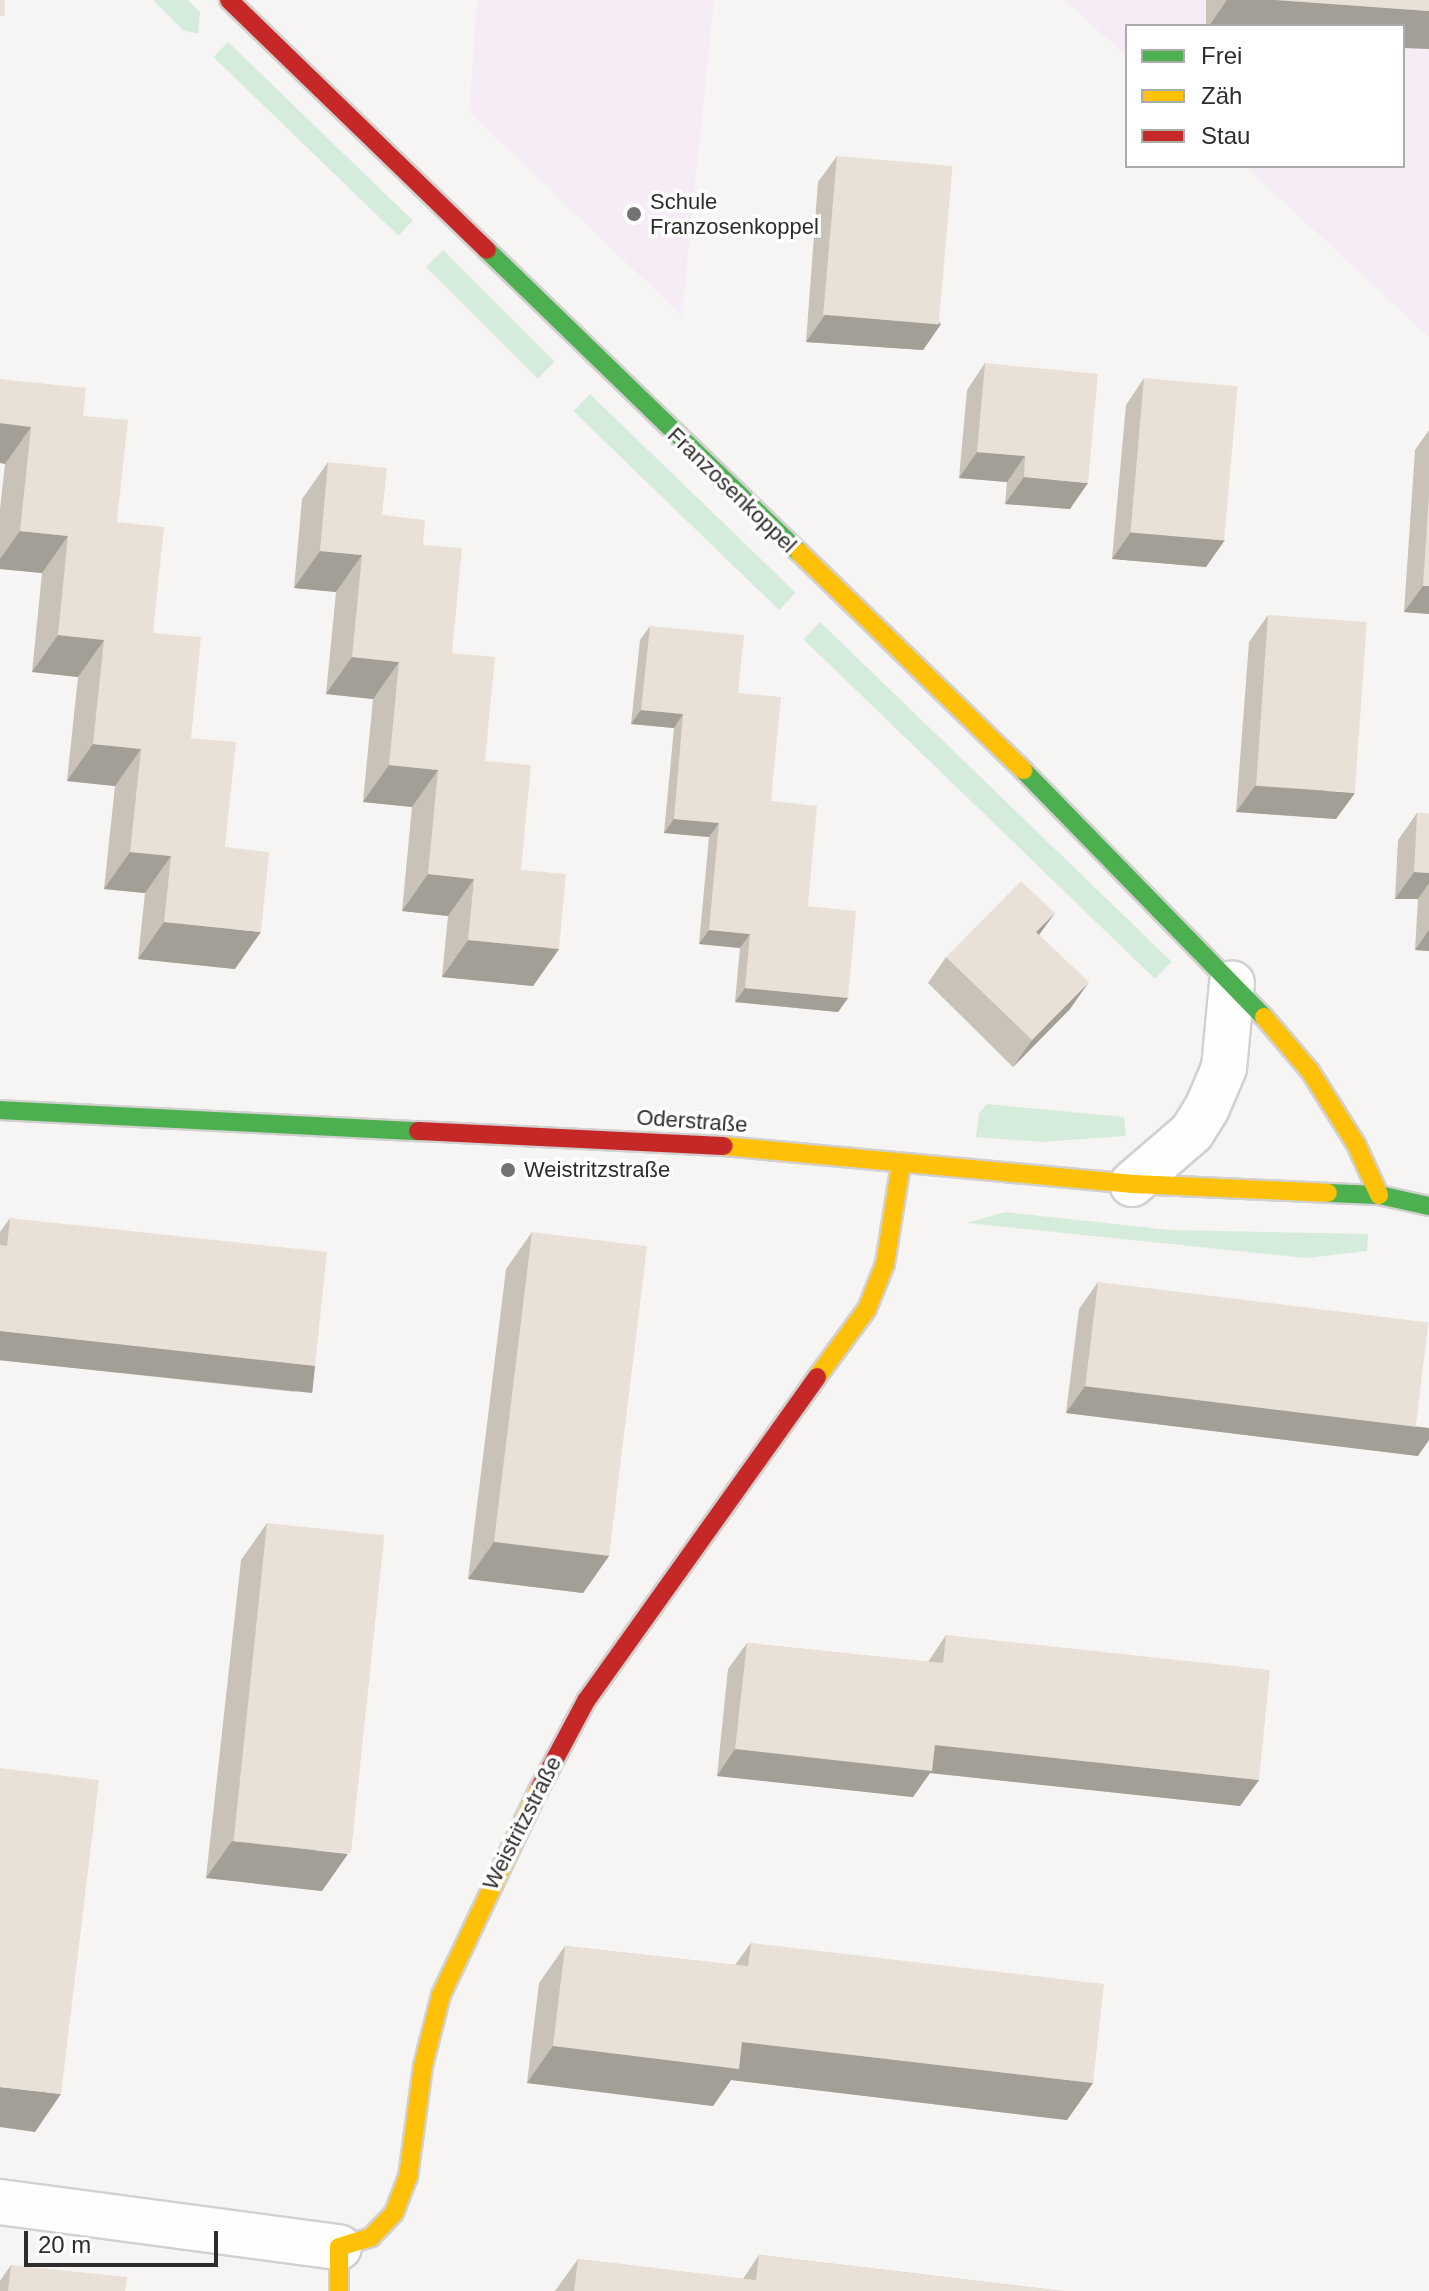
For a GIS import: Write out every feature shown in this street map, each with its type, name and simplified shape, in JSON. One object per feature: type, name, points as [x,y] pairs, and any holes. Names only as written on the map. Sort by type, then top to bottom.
[{"type":"street","name":"Franzosenkoppel","points":[[229,0],[1063,808],[1232,983],[1310,1071],[1356,1144],[1379,1195]]},
{"type":"street","points":[[1132,1184],[1192,1132],[1207,1108],[1224,1068],[1232,983]]},
{"type":"street","name":"Oderstraße","points":[[0,1110],[707,1145],[1132,1184],[1379,1195]]},
{"type":"street","name":"Weistritzstraße","points":[[0,2202],[339,2247],[371,2237],[394,2213],[408,2177],[423,2066],[441,1995],[513,1837],[586,1701],[867,1309],[893,1228],[901,1164]]},
{"type":"street","points":[[1379,1195],[1429,1206]]},
{"type":"street","points":[[339,2247],[339,2291]]},
{"type":"shaded area","name":"Schule Franzosenkoppel","points":[[477,0],[714,0],[682,316],[469,112]]},
{"type":"shaded area","points":[[1065,0],[1429,0],[1429,337],[1247,168],[1405,168],[1405,24],[1125,24],[1125,55]]},
{"type":"green space","points":[[153,0],[188,0],[200,12],[198,34],[184,31]]},
{"type":"green space","points":[[228,42],[413,221],[398,236],[213,57]]},
{"type":"green space","points":[[443,250],[555,362],[538,379],[426,267]]},
{"type":"green space","points":[[590,394],[796,593],[779,610],[573,411]]},
{"type":"green space","points":[[820,622],[1172,962],[1155,979],[803,639]]},
{"type":"green space","points":[[987,1104],[1124,1117],[1126,1136],[1042,1142],[976,1137],[979,1113]]},
{"type":"green space","points":[[1005,1212],[1170,1230],[1368,1234],[1367,1251],[1306,1258],[967,1223]]},
{"type":"building","points":[[0,0],[5,0],[5,16],[0,16]]},
{"type":"building","points":[[1276,0],[1429,0],[1429,11]]},
{"type":"building","points":[[837,156],[953,166],[939,325],[823,314]]},
{"type":"building","points":[[985,363],[1098,374],[1088,483],[1024,477],[1025,456],[977,452]]},
{"type":"building","points":[[1144,378],[1238,386],[1224,541],[1130,532]]},
{"type":"building","points":[[0,379],[86,388],[83,416],[128,420],[117,522],[164,527],[153,633],[201,637],[191,738],[236,742],[225,847],[269,852],[261,932],[164,922],[171,856],[130,852],[141,749],[93,744],[104,640],[58,635],[68,536],[20,531],[31,427],[0,423]]},
{"type":"building","points":[[328,462],[387,468],[382,515],[425,520],[423,545],[462,548],[452,653],[495,657],[485,761],[531,765],[521,870],[566,874],[559,949],[468,940],[474,879],[428,874],[438,770],[389,765],[399,662],[352,657],[362,555],[320,551]]},
{"type":"building","points":[[1429,494],[1429,586],[1423,586]]},
{"type":"building","points":[[1268,615],[1367,622],[1355,792],[1256,786]]},
{"type":"building","points":[[650,626],[744,635],[738,693],[781,697],[771,801],[817,806],[808,906],[856,911],[848,998],[745,988],[750,934],[709,930],[719,823],[674,819],[683,714],[641,710]]},
{"type":"building","points":[[1417,813],[1429,814],[1429,873],[1414,872]]},
{"type":"building","points":[[1021,881],[1055,913],[1036,932],[1089,982],[1032,1040],[946,957]]},
{"type":"building","points":[[10,1218],[327,1252],[315,1366],[0,1331],[0,1245],[7,1246]]},
{"type":"building","points":[[532,1232],[647,1246],[609,1556],[494,1542]]},
{"type":"building","points":[[1098,1282],[1429,1323],[1416,1427],[1085,1386]]},
{"type":"building","points":[[267,1523],[384,1535],[351,1854],[234,1841]]},
{"type":"building","points":[[946,1635],[1270,1670],[1259,1780],[935,1745],[932,1771],[735,1749],[747,1643],[943,1663]]},
{"type":"building","points":[[0,1768],[99,1780],[61,2094],[0,2087]]},
{"type":"building","points":[[751,1943],[1104,1984],[1093,2083],[742,2042],[739,2069],[553,2046],[565,1946],[748,1966]]},
{"type":"building","points":[[759,2255],[1062,2291],[574,2291],[578,2259],[756,2280]]},
{"type":"building","points":[[11,2265],[127,2277],[125,2291],[8,2291]]},
{"type":"traffic: fast","points":[[487,250],[799,552]]},
{"type":"traffic: fast","points":[[1023,770],[1264,1017]]},
{"type":"traffic: fast","points":[[0,1110],[418,1131]]},
{"type":"traffic: fast","points":[[1328,1193],[1379,1195],[1429,1206]]},
{"type":"traffic: slow","points":[[799,552],[1023,770]]},
{"type":"traffic: slow","points":[[1264,1017],[1310,1071],[1356,1144],[1379,1195]]},
{"type":"traffic: slow","points":[[724,1146],[1132,1184],[1328,1193]]},
{"type":"traffic: slow","points":[[817,1377],[867,1309],[885,1264],[901,1164]]},
{"type":"traffic: slow","points":[[339,2291],[339,2247],[371,2237],[394,2213],[408,2177],[423,2066],[441,1995],[539,1789]]},
{"type":"traffic: jam","points":[[229,0],[487,250]]},
{"type":"traffic: jam","points":[[418,1131],[724,1146]]},
{"type":"traffic: jam","points":[[539,1789],[586,1701],[817,1377]]},
{"type":"place","name":"Schule Franzosenkoppel","points":[[634,214]]},
{"type":"place","name":"Weistritzstraße","points":[[508,1170]]}]
